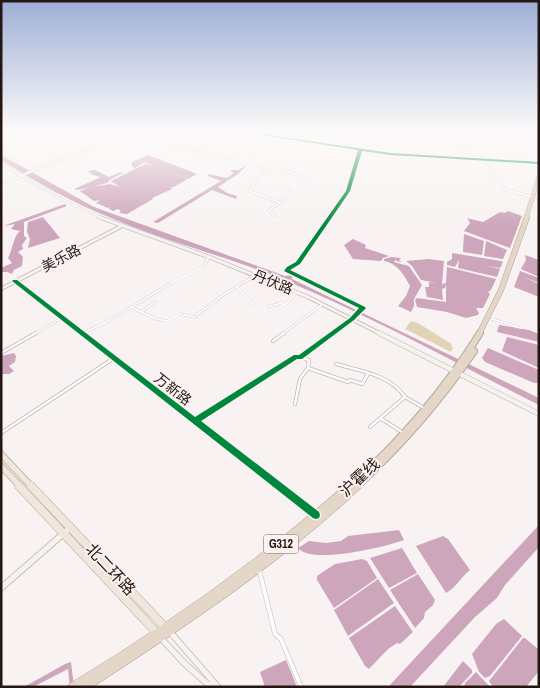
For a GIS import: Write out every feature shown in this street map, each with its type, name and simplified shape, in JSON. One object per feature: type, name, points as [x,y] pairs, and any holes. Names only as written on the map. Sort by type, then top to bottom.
[{"type":"highway","name":"沪霍线","points":[[461,366],[498,300],[536,198],[539,177]]},
{"type":"highway","name":"沪霍线","points":[[85,687],[259,568],[360,483],[427,411],[461,366],[492,319],[508,284],[539,188]]},
{"type":"highway","name":"沪霍线","points":[[168,630],[316,515],[357,480],[427,411]]},
{"type":"highway","name":"沪霍线","points":[[72,687],[159,636]]},
{"type":"main road","points":[[21,175],[53,162]]},
{"type":"main road","points":[[523,162],[539,163]]},
{"type":"main road","name":"丹伏路","points":[[2,165],[63,200],[120,227],[209,257],[297,292],[461,366],[539,414]]},
{"type":"main road","name":"美乐路","points":[[1,289],[120,227]]},
{"type":"main road","name":"万新路","points":[[15,282],[316,515]]},
{"type":"main road","name":"北二环路","points":[[1,454],[168,630],[218,687]]},
{"type":"main road","name":"北二环路","points":[[1,466],[184,663],[211,687]]},
{"type":"main road","points":[[1,588],[71,527]]},
{"type":"street","points":[[16,162],[26,168]]},
{"type":"street","points":[[240,162],[293,173],[310,180]]},
{"type":"street","points":[[195,421],[296,357],[300,357],[353,318],[363,308],[288,271],[289,268],[298,263],[348,190],[356,162]]},
{"type":"street","points":[[487,162],[504,189],[536,198]]},
{"type":"street","points":[[268,168],[249,191],[279,202]]},
{"type":"street","points":[[1,183],[21,175]]},
{"type":"street","points":[[275,216],[268,211],[291,189]]},
{"type":"street","points":[[82,334],[107,322],[202,266],[209,257]]},
{"type":"street","points":[[131,307],[167,321],[182,312],[194,317],[203,312],[218,298],[255,275]]},
{"type":"street","points":[[236,287],[253,304]]},
{"type":"street","points":[[268,307],[281,303],[285,305],[297,292]]},
{"type":"street","points":[[141,312],[155,302]]},
{"type":"street","points":[[272,341],[323,304]]},
{"type":"street","points":[[1,353],[62,318]]},
{"type":"street","points":[[492,319],[520,328]]},
{"type":"street","points":[[295,404],[300,379],[308,368],[309,360],[300,357]]},
{"type":"street","points":[[1,433],[114,358]]},
{"type":"street","points":[[336,364],[380,378],[398,387],[405,397],[427,411]]},
{"type":"street","points":[[308,368],[348,382],[350,380],[362,384],[368,374]]},
{"type":"street","points":[[370,427],[405,397]]},
{"type":"street","points":[[380,418],[404,433]]},
{"type":"street","points":[[259,568],[275,634],[281,639],[301,687]]},
{"type":"shaded area","points":[[5,162],[14,162],[94,207],[285,276],[292,275],[292,279],[539,398],[539,405],[381,324],[316,294],[262,271],[133,227],[83,206]]},
{"type":"shaded area","points":[[132,162],[145,162],[135,168],[131,165]]},
{"type":"shaded area","points":[[145,162],[166,162],[197,174],[188,179],[175,174],[187,179],[127,214],[119,213],[121,211],[118,209],[113,211],[109,209],[110,207],[108,208],[96,203],[100,200],[94,201],[80,191],[90,187],[74,189],[101,177],[93,175],[88,171],[95,170],[109,177],[121,172],[123,173],[107,183],[92,187],[110,184],[120,187],[111,181],[145,164],[154,166]]},
{"type":"shaded area","points":[[248,164],[238,174],[218,187],[227,193],[237,196],[236,199],[212,190],[158,223],[153,222],[221,181],[208,176],[208,174],[227,178],[234,173],[230,170],[239,170]]},
{"type":"shaded area","points":[[65,204],[67,206],[24,222],[24,236],[27,238],[22,245],[23,249],[18,252],[23,257],[22,266],[14,270],[12,274],[1,272],[1,268],[12,263],[8,258],[16,236],[20,231],[11,229],[15,224],[3,226]]},
{"type":"shaded area","points":[[508,211],[522,216],[510,248],[464,231],[470,223],[467,218],[483,222],[500,212],[505,213]]},
{"type":"shaded area","points":[[43,217],[60,238],[28,248],[30,239],[27,232],[28,222]]},
{"type":"shaded area","points":[[464,234],[484,241],[482,255],[463,252]]},
{"type":"shaded area","points":[[353,239],[366,245],[365,248],[389,256],[381,261],[353,259],[344,245]]},
{"type":"shaded area","points":[[486,241],[507,250],[503,259],[484,256]]},
{"type":"shaded area","points":[[452,253],[503,262],[500,268],[488,266],[500,269],[497,277],[458,268],[459,260],[455,267],[447,265],[447,262],[452,259]]},
{"type":"shaded area","points":[[525,255],[539,260],[539,277],[521,269],[526,260]]},
{"type":"shaded area","points":[[391,257],[401,258],[399,260],[402,262],[396,261],[396,259],[394,262],[409,266],[422,285],[414,299],[414,306],[411,312],[398,306],[406,296],[410,286],[397,267],[384,261],[384,259]]},
{"type":"shaded area","points":[[429,259],[444,261],[442,284],[446,283],[447,267],[496,279],[491,290],[488,292],[490,294],[483,308],[476,308],[479,313],[478,315],[466,318],[447,312],[417,307],[415,300],[417,298],[446,302],[446,284],[445,288],[442,289],[443,300],[427,297],[425,287],[429,287],[429,282],[437,283],[421,280],[412,266],[406,261]]},
{"type":"shaded area","points":[[520,271],[539,278],[539,283],[524,277],[539,284],[539,297],[514,287]]},
{"type":"shaded area","points":[[411,321],[418,323],[450,343],[453,348],[451,352],[405,329]]},
{"type":"shaded area","points":[[499,325],[529,330],[539,334],[539,342],[497,332]]},
{"type":"shaded area","points":[[507,337],[539,345],[539,368],[502,351]]},
{"type":"shaded area","points":[[488,348],[539,370],[538,383],[485,362],[482,358]]},
{"type":"shaded area","points":[[14,353],[16,356],[15,362],[9,366],[14,371],[9,374],[1,374],[1,356]]},
{"type":"shaded area","points":[[539,525],[539,547],[505,585],[497,598],[475,617],[410,687],[388,687]]},
{"type":"shaded area","points":[[399,530],[404,540],[366,550],[332,555],[317,555],[306,553],[298,548],[309,541],[326,543],[341,541],[348,536]]},
{"type":"shaded area","points":[[443,536],[448,539],[470,570],[446,593],[416,546]]},
{"type":"shaded area","points":[[402,548],[417,573],[389,588],[370,558]]},
{"type":"shaded area","points":[[362,559],[367,561],[377,578],[334,608],[317,580],[317,576],[335,564]]},
{"type":"shaded area","points":[[418,574],[435,600],[433,605],[425,612],[424,618],[415,628],[390,590]]},
{"type":"shaded area","points":[[378,579],[394,603],[348,636],[334,610]]},
{"type":"shaded area","points":[[395,606],[413,632],[400,644],[397,643],[388,649],[369,669],[365,666],[349,638]]},
{"type":"shaded area","points":[[504,619],[522,636],[490,676],[485,678],[479,672],[472,654],[496,624]]},
{"type":"shaded area","points":[[523,638],[539,650],[539,671],[526,687],[493,687],[489,681]]},
{"type":"shaded area","points":[[286,660],[297,687],[265,687],[260,672]]},
{"type":"shaded area","points":[[463,661],[472,670],[472,673],[459,687],[443,687]]},
{"type":"shaded area","points":[[71,662],[74,687],[70,687],[68,669],[33,687],[24,687],[65,664]]},
{"type":"shaded area","points":[[476,672],[490,687],[464,687],[465,683]]},
{"type":"cycle path","points":[[195,421],[296,357],[300,357],[352,319],[363,308],[287,271],[298,263],[348,191],[356,162]]},
{"type":"cycle path","points":[[524,162],[539,163]]},
{"type":"cycle path","points":[[15,281],[316,515]]}]
